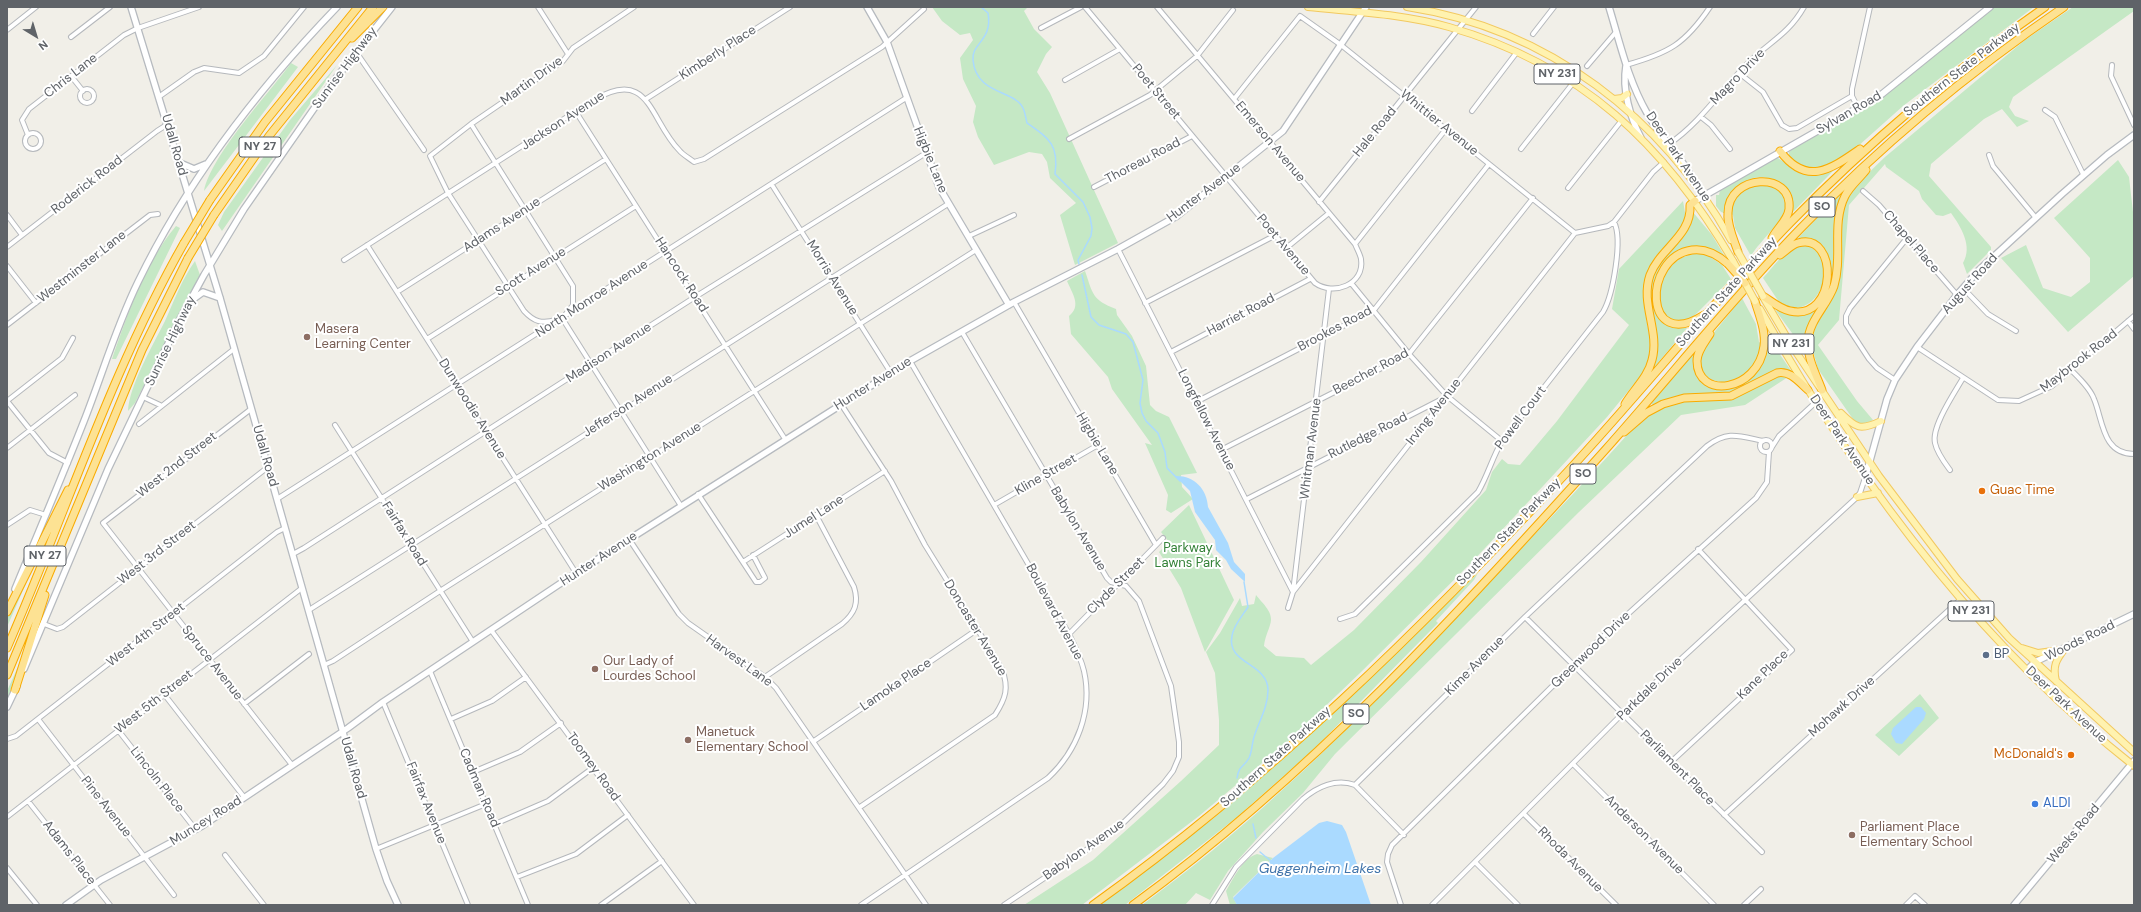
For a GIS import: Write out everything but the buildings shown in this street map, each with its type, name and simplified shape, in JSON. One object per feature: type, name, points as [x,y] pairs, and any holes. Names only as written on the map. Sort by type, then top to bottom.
[{"type":"highway","name":"Sunrise Highway","points":[[7,648],[137,333],[184,243],[210,200],[265,122],[358,7]]},
{"type":"highway","name":"Sunrise Highway","points":[[7,675],[53,568],[142,350],[188,258],[214,214],[260,147],[373,7]]},
{"type":"highway","points":[[333,56],[383,7]]},
{"type":"highway","name":"Southern State Parkway","points":[[1093,905],[1208,818],[1323,716],[1478,566],[1616,418],[1765,249],[1827,185],[1881,136],[1968,63],[2045,7]]},
{"type":"highway","name":"Southern State Parkway","points":[[1133,905],[1232,828],[1342,728],[1483,583],[1608,446],[1764,267],[1828,200],[1882,150],[1970,76],[2064,7]]},
{"type":"highway","points":[[1780,151],[1798,169],[1818,172],[1840,164],[1881,136]]},
{"type":"highway","points":[[1822,390],[1809,358],[1808,339],[1812,326],[1828,300],[1836,278],[1840,208],[1849,189],[1882,150]]},
{"type":"highway","points":[[1738,252],[1729,221],[1729,204],[1740,189],[1748,184],[1761,181],[1774,184],[1783,190],[1788,199],[1789,207],[1786,218],[1777,229],[1765,249]]},
{"type":"highway","points":[[1616,418],[1630,394],[1647,373],[1652,360],[1654,337],[1647,302],[1648,284],[1651,273],[1659,258],[1685,229],[1689,218],[1690,205],[1695,201]]},
{"type":"highway","points":[[1763,296],[1786,310],[1804,310],[1813,306],[1822,296],[1828,276],[1827,264],[1822,252],[1807,242],[1792,246],[1764,267]]},
{"type":"highway","points":[[1711,310],[1687,324],[1679,325],[1669,322],[1661,315],[1657,305],[1656,293],[1658,281],[1672,259],[1689,251],[1698,250],[1711,252],[1730,263],[1745,283]]},
{"type":"highway","points":[[1716,322],[1700,351],[1698,367],[1702,375],[1712,383],[1722,387],[1733,386],[1749,376],[1757,366],[1762,354],[1764,336],[1755,301]]},
{"type":"highway","points":[[1608,446],[1649,411],[1672,401],[1731,396],[1782,372],[1792,376],[1808,390]]},
{"type":"highway","points":[[7,612],[62,501],[83,463]]},
{"type":"highway","points":[[15,690],[42,608],[53,568]]},
{"type":"main road","name":"NY 231","points":[[1308,7],[1364,10],[1407,18],[1458,30],[1517,52],[1573,83],[1622,120],[1643,141]]},
{"type":"main road","name":"NY 231","points":[[1407,7],[1466,20],[1510,36],[1571,68],[1631,113],[1662,143],[1695,183]]},
{"type":"main road","points":[[1614,99],[1622,98],[1627,94]]},
{"type":"main road","name":"Deer Park Avenue","points":[[1643,141],[1664,162],[1695,201],[1730,263]]},
{"type":"main road","name":"Deer Park Avenue","points":[[1695,183],[1704,195],[1763,296],[1832,406],[1900,506],[1942,562],[2018,646],[2134,752]]},
{"type":"main road","name":"Deer Park Avenue","points":[[1745,283],[1808,390],[1910,538],[1960,599],[2026,670],[2096,734],[2133,764]]},
{"type":"main road","points":[[1832,406],[1857,426],[1867,427],[1881,421]]},
{"type":"main road","points":[[1857,497],[1878,493]]},
{"type":"main road","points":[[2018,646],[2038,653],[2060,650]]},
{"type":"main road","points":[[2056,681],[2053,669],[2055,662],[2066,647]]},
{"type":"street","points":[[7,30],[36,7]]},
{"type":"street","points":[[71,36],[110,7]]},
{"type":"street","name":"Udall Road","points":[[131,7],[160,96],[220,298],[376,849],[387,881],[398,905]]},
{"type":"street","name":"Chris Lane","points":[[28,135],[22,120],[24,114],[124,35],[138,28],[199,7]]},
{"type":"street","points":[[160,96],[194,72],[204,68],[239,73],[264,56],[304,7]]},
{"type":"street","points":[[7,612],[68,463],[127,307],[157,245],[208,163],[264,87],[337,7]]},
{"type":"street","name":"Sunrise Highway","points":[[7,708],[44,624],[101,485],[188,303],[210,264],[252,197],[329,87],[392,7]]},
{"type":"street","points":[[538,7],[568,54]]},
{"type":"street","name":"Martin Drive","points":[[448,193],[430,156],[471,124],[563,61],[573,48],[634,7]]},
{"type":"street","name":"Kimberly Place","points":[[646,99],[790,7]]},
{"type":"street","name":"Higbie Lane","points":[[867,7],[887,42],[935,178],[948,204],[1098,445],[1156,545]]},
{"type":"street","points":[[1041,28],[1081,7]]},
{"type":"street","name":"Poet Street","points":[[1085,7],[1226,177]]},
{"type":"street","name":"Emerson Avenue","points":[[1157,7],[1355,244],[1361,259],[1358,274],[1351,283]]},
{"type":"street","name":"Hale Road","points":[[1319,202],[1476,7]]},
{"type":"street","points":[[1533,34],[1554,7]]},
{"type":"street","name":"Deer Park Avenue","points":[[1608,7],[1626,66],[1646,112],[1689,170],[1695,183]]},
{"type":"street","points":[[1626,66],[1658,55],[1681,42],[1696,28],[1710,7]]},
{"type":"street","name":"Magro Drive","points":[[1669,144],[1685,133],[1701,117],[1739,73],[1759,53],[1783,35],[1804,7]]},
{"type":"street","points":[[1858,108],[1852,96],[1852,86],[1870,7]]},
{"type":"street","name":"Sylvan Road","points":[[1695,201],[1780,151],[1858,108],[1895,84],[1990,7]]},
{"type":"street","points":[[646,99],[679,150],[694,162],[715,154],[887,42],[924,9]]},
{"type":"street","points":[[1069,139],[1155,91],[1197,56],[1233,10]]},
{"type":"street","name":"Hunter Avenue","points":[[343,731],[430,670],[576,573],[698,494],[910,361],[1011,304],[1118,249],[1177,216],[1283,131],[1364,10]]},
{"type":"street","name":"Whittier Avenue","points":[[1234,99],[1300,16],[1341,45],[1575,233]]},
{"type":"street","points":[[1587,66],[1616,32]]},
{"type":"street","points":[[1065,80],[1120,49]]},
{"type":"street","points":[[356,52],[424,150]]},
{"type":"street","points":[[1472,111],[1517,52]]},
{"type":"street","points":[[2112,65],[2110,76],[2134,125]]},
{"type":"street","name":"Deer Park Avenue","points":[[1626,66],[1624,78],[1631,113],[1643,141]]},
{"type":"street","points":[[1739,73],[1763,92],[1782,125],[1789,129],[1797,128],[1852,96]]},
{"type":"street","points":[[71,76],[83,91]]},
{"type":"street","points":[[1521,149],[1573,83]]},
{"type":"street","name":"Jackson Avenue","points":[[344,260],[613,90],[623,89],[634,92],[646,99]]},
{"type":"street","name":"North Monroe Avenue","points":[[277,499],[906,98]]},
{"type":"street","points":[[2045,110],[2055,117],[2083,174]]},
{"type":"street","name":"Hancock Road","points":[[576,112],[785,439]]},
{"type":"street","points":[[1701,117],[1711,125],[1730,149]]},
{"type":"street","points":[[1568,188],[1622,120]]},
{"type":"street","name":"Roderick Road","points":[[7,247],[168,124]]},
{"type":"street","points":[[448,193],[530,318],[544,323],[562,318],[573,305],[575,296],[573,286],[471,124]]},
{"type":"street","points":[[1355,244],[1446,129]]},
{"type":"street","name":"Thoreau Road","points":[[1094,187],[1192,136]]},
{"type":"street","name":"August Road","points":[[1866,475],[1894,380],[1957,295],[1978,270],[2083,174],[2134,136]]},
{"type":"street","name":"Madison Avenue","points":[[292,554],[695,297],[926,153]]},
{"type":"street","points":[[1989,155],[1993,166],[2036,218]]},
{"type":"street","name":"Adams Avenue","points":[[397,292],[606,159]]},
{"type":"street","points":[[1575,233],[1608,226],[1614,222],[1653,172],[1664,162]]},
{"type":"street","points":[[180,163],[194,169],[208,163]]},
{"type":"street","name":"Brookes Road","points":[[1196,402],[1374,310],[1489,164]]},
{"type":"street","name":"Poet Avenue","points":[[1226,177],[1310,279],[1320,287],[1329,289]]},
{"type":"street","name":"Morris Avenue","points":[[772,184],[891,373]]},
{"type":"street","name":"Chapel Place","points":[[1863,190],[1879,205],[1957,295]]},
{"type":"street","name":"Beecher Road","points":[[1221,450],[1409,354],[1533,198]]},
{"type":"street","name":"Jefferson Avenue","points":[[309,610],[725,344],[948,204]]},
{"type":"street","name":"Scott Avenue","points":[[427,338],[636,206]]},
{"type":"street","points":[[1286,249],[1329,213]]},
{"type":"street","name":"Westminster Lane","points":[[7,325],[150,215],[158,214]]},
{"type":"street","points":[[7,215],[22,235]]},
{"type":"street","points":[[969,236],[1014,215]]},
{"type":"street","name":"Powell Court","points":[[1340,620],[1354,614],[1478,492],[1490,470],[1494,454],[1502,441],[1606,307],[1614,280],[1617,231],[1614,222]]},
{"type":"street","name":"Irving Avenue","points":[[1293,592],[1575,233]]},
{"type":"street","points":[[1145,303],[1274,236]]},
{"type":"street","points":[[1894,380],[1877,368],[1869,359],[1846,324],[1846,316],[1850,308],[1907,238]]},
{"type":"street","name":"Dunwoodie Avenue","points":[[367,245],[457,384],[576,573]]},
{"type":"street","name":"Longfellow Avenue","points":[[1118,249],[1293,592]]},
{"type":"street","name":"Washington Avenue","points":[[324,665],[333,661],[440,591],[976,250]]},
{"type":"street","points":[[7,266],[36,303]]},
{"type":"street","name":"Harriet Road","points":[[1171,352],[1310,279]]},
{"type":"street","points":[[1329,289],[1340,289],[1351,283],[1409,354],[1447,396],[1502,441]]},
{"type":"street","points":[[1963,288],[1988,314],[2016,331]]},
{"type":"street","name":"Whitman Avenue","points":[[1288,608],[1293,592],[1329,289]]},
{"type":"street","points":[[188,303],[203,292],[220,298]]},
{"type":"street","name":"Maybrook Road","points":[[1917,347],[1998,400],[2009,402],[2019,401],[2043,391],[2071,370],[2134,316]]},
{"type":"street","points":[[562,318],[681,506]]},
{"type":"street","points":[[2128,321],[2134,329]]},
{"type":"street","name":"Babylon Avenue","points":[[962,332],[1107,578],[1117,584],[1126,586],[1139,600],[1171,686],[1178,734],[1179,757],[1173,771],[1163,784],[1116,830],[1004,905]]},
{"type":"street","points":[[68,463],[51,455],[7,401],[62,358],[73,338]]},
{"type":"street","points":[[139,424],[234,349]]},
{"type":"street","name":"Boulevard Avenue","points":[[861,905],[1034,788],[1060,767],[1068,755],[1083,721],[1086,698],[1084,672],[1069,634],[910,361]]},
{"type":"street","points":[[2071,370],[2094,398],[2106,438],[2118,450],[2134,454]]},
{"type":"street","points":[[1950,470],[1938,452],[1934,442],[1936,431],[1963,378]]},
{"type":"street","points":[[7,448],[75,395]]},
{"type":"street","name":"Rutledge Road","points":[[1246,499],[1447,396]]},
{"type":"street","points":[[143,397],[160,406]]},
{"type":"street","name":"Kime Avenue","points":[[1769,452],[1779,436],[1816,402]]},
{"type":"street","name":"Doncaster Avenue","points":[[841,404],[884,471],[925,544],[1002,669],[1006,681],[1005,694],[995,715],[860,807]]},
{"type":"street","name":"West 2nd Street","points":[[103,523],[251,409]]},
{"type":"street","name":"Fairfax Road","points":[[336,425],[473,642]]},
{"type":"street","name":"Kime Avenue","points":[[1355,785],[1525,617],[1707,446],[1721,437],[1728,435],[1765,441],[1779,436]]},
{"type":"street","name":"Kime Avenue","points":[[1751,439],[1760,446]]},
{"type":"street","points":[[1760,446],[1765,441],[1772,446]]},
{"type":"street","name":"Kline Street","points":[[994,505],[1098,445]]},
{"type":"street","name":"Greenwood Drive","points":[[1760,446],[1768,463]]},
{"type":"street","points":[[1763,452],[1769,452]]},
{"type":"street","name":"Greenwood Drive","points":[[1401,905],[1387,862],[1388,854],[1392,846],[1573,666],[1762,491],[1767,482],[1769,452]]},
{"type":"street","name":"West 3rd Street","points":[[44,624],[54,629],[61,628],[268,468]]},
{"type":"street","name":"Jumel Lane","points":[[743,562],[884,471]]},
{"type":"street","name":"Parkdale Drive","points":[[1432,905],[1574,765],[1623,714],[1745,599],[1857,497],[1866,475]]},
{"type":"street","points":[[698,494],[756,582],[763,581],[765,574],[753,555]]},
{"type":"street","points":[[7,525],[30,510],[46,515]]},
{"type":"street","points":[[765,677],[851,617],[856,608],[857,596],[854,587],[816,516]]},
{"type":"street","name":"Spruce Avenue","points":[[103,523],[292,765]]},
{"type":"street","name":"West 4th Street","points":[[7,738],[16,736],[277,532],[285,528]]},
{"type":"street","name":"Clyde Street","points":[[1069,634],[1163,538]]},
{"type":"street","name":"Harvest Lane","points":[[630,539],[679,614],[688,624],[765,677],[776,688],[860,807],[926,905]]},
{"type":"street","name":"Kane Place","points":[[1671,762],[1792,650],[1698,549]]},
{"type":"street","name":"West 5th Street","points":[[7,817],[302,588]]},
{"type":"street","name":"Mohawk Drive","points":[[1724,815],[1960,599]]},
{"type":"street","name":"Woods Road","points":[[2026,670],[2035,662],[2134,614]]},
{"type":"street","name":"Parliament Place","points":[[1525,617],[1762,852]]},
{"type":"street","name":"Lamoka Place","points":[[814,741],[978,629]]},
{"type":"street","name":"Toomey Road","points":[[491,630],[694,905]]},
{"type":"street","points":[[244,704],[308,654]]},
{"type":"street","name":"Cadman Road","points":[[430,670],[528,905]]},
{"type":"street","points":[[451,719],[486,704],[526,676]]},
{"type":"street","points":[[164,694],[244,797]]},
{"type":"street","name":"Fairfax Avenue","points":[[383,702],[468,905]]},
{"type":"street","name":"Pine Avenue","points":[[38,719],[174,895]]},
{"type":"street","points":[[473,772],[520,752],[561,723]]},
{"type":"street","name":"Lincoln Place","points":[[118,730],[196,830]]},
{"type":"street","name":"Muncey Road","points":[[66,905],[94,885],[144,856],[196,830],[343,731]]},
{"type":"street","name":"Weeks Road","points":[[2014,905],[2133,764]]},
{"type":"street","name":"Anderson Avenue","points":[[1574,765],[1714,905]]},
{"type":"street","points":[[495,824],[548,801],[594,768]]},
{"type":"street","points":[[1212,905],[1236,868],[1303,799],[1313,791],[1325,785],[1347,782],[1355,785],[1404,835]]},
{"type":"street","name":"Adams Place","points":[[28,801],[110,905]]},
{"type":"street","points":[[376,849],[486,804]]},
{"type":"street","name":"Rhoda Avenue","points":[[1524,814],[1616,905]]},
{"type":"street","points":[[516,877],[576,854],[628,815]]},
{"type":"street","points":[[225,855],[264,905]]},
{"type":"street","points":[[601,905],[662,861]]},
{"type":"street","points":[[1475,862],[1518,905]]},
{"type":"street","points":[[7,868],[37,905]]},
{"type":"street","points":[[1744,905],[1761,889]]},
{"type":"street","points":[[1906,905],[1915,896],[1925,905]]},
{"type":"green space","points":[[932,7],[1028,7],[1024,11],[1034,29],[1052,47],[1046,54],[1037,72],[1050,93],[1118,243],[1075,265],[1060,215],[1076,203],[1050,178],[1047,162],[1042,154],[1029,152],[994,165],[978,137],[973,122],[976,106],[963,79],[960,58],[973,40],[970,33],[960,35],[942,21]]},
{"type":"green space","points":[[1995,7],[2034,7],[1903,106],[1847,156],[1818,169],[1803,168],[1789,158],[1789,152],[1793,148],[1861,109]]},
{"type":"green space","points":[[2073,7],[2134,7],[2134,11],[2013,97],[2009,107],[2015,116],[2029,121],[2017,127],[2002,109],[1984,119],[1931,164],[1929,176],[1991,247],[1991,250],[1967,274],[1963,263],[1966,257],[1966,243],[1962,230],[1951,213],[1943,216],[1936,215],[1922,199],[1919,191],[1886,167],[1885,164],[1849,205],[1839,320],[1818,345],[1857,401],[1873,420],[1864,425],[1855,422],[1818,369],[1810,340],[1812,330],[1833,293],[1840,214],[1843,205],[1856,185],[1885,157],[2025,40]]},
{"type":"green space","points":[[291,63],[298,67],[204,191],[209,176],[229,143]]},
{"type":"green space","points":[[337,65],[222,231],[218,225],[224,212],[290,120]]},
{"type":"green space","points":[[1778,158],[1799,172],[1808,175],[1831,170],[1833,171],[1791,214],[1789,202],[1777,184],[1773,180],[1764,177],[1748,180],[1741,184],[1730,197],[1724,213],[1721,212],[1716,206],[1716,195],[1719,195],[1720,190]]},
{"type":"green space","points":[[2118,160],[2129,177],[2134,221],[2134,276],[2068,332],[2001,258],[2026,245],[2043,288],[2071,297],[2090,282],[2090,258],[2054,218]]},
{"type":"green space","points":[[1761,183],[1777,189],[1785,197],[1786,206],[1782,216],[1775,226],[1751,256],[1735,228],[1733,215],[1730,213],[1734,201],[1741,193],[1750,187]]},
{"type":"green space","points":[[1840,194],[1842,194],[1832,279],[1830,279],[1830,262],[1828,262],[1822,249],[1798,238]]},
{"type":"green space","points":[[1683,201],[1686,218],[1681,229],[1655,257],[1647,275],[1644,293],[1644,306],[1651,345],[1648,360],[1643,373],[1607,417],[1471,563],[1293,737],[1199,816],[1082,905],[1024,905],[1093,860],[1219,745],[1219,720],[1215,673],[1206,652],[1220,633],[1240,598],[1242,606],[1254,604],[1256,595],[1271,616],[1264,646],[1276,656],[1304,658],[1311,665],[1354,630],[1421,562],[1486,490],[1492,472],[1502,459],[1508,464],[1520,465],[1557,421],[1629,325],[1612,309],[1619,269]]},
{"type":"green space","points":[[1692,211],[1712,235],[1727,260],[1714,250],[1714,252],[1675,255],[1655,286],[1667,324],[1687,328],[1652,370],[1650,368],[1653,361],[1648,294],[1655,269],[1692,220]]},
{"type":"green space","points":[[176,226],[180,228],[116,359],[112,359],[131,307],[146,273],[155,256]]},
{"type":"green space","points":[[1805,244],[1815,250],[1821,258],[1824,268],[1824,279],[1821,289],[1815,298],[1807,305],[1790,308],[1781,305],[1763,278],[1787,252]]},
{"type":"green space","points":[[1705,252],[1713,255],[1712,258],[1722,265],[1731,279],[1689,321],[1670,320],[1663,313],[1661,307],[1659,286],[1662,277],[1675,262],[1694,253]]},
{"type":"green space","points":[[195,261],[200,275],[135,403],[128,411],[129,401],[142,366],[182,283]]},
{"type":"green space","points":[[1085,271],[1094,295],[1108,306],[1116,309],[1117,315],[1132,336],[1146,366],[1150,405],[1156,411],[1169,417],[1197,473],[1181,475],[1182,487],[1193,499],[1171,513],[1166,510],[1168,495],[1145,443],[1152,445],[1112,389],[1108,377],[1071,334],[1069,316],[1075,308],[1075,299],[1067,281]]},
{"type":"green space","points":[[1742,298],[1756,324],[1759,342],[1761,343],[1758,359],[1750,372],[1740,379],[1728,382],[1717,381],[1708,377],[1701,370],[1699,359],[1703,346]]},
{"type":"green space","points":[[1821,302],[1806,334],[1804,345],[1800,344],[1776,311],[1778,308],[1813,308],[1814,310]]},
{"type":"green space","points":[[1772,343],[1792,372],[1726,394],[1672,397],[1653,405],[1651,403],[1694,353],[1696,355],[1694,362],[1713,387],[1734,387],[1748,378],[1758,364],[1767,345],[1769,346]]},
{"type":"green space","points":[[1777,375],[1788,377],[1745,405],[1681,415],[1579,512],[1335,754],[1303,793],[1263,832],[1228,871],[1210,900],[1196,893],[1185,905],[1142,905],[1230,836],[1264,807],[1349,727],[1597,469],[1641,419],[1653,410],[1687,401],[1723,400],[1738,396]]},
{"type":"green space","name":"Parkway Lawns Park","points":[[1189,505],[1234,600],[1205,652],[1181,588],[1159,552],[1169,542],[1161,532]]},
{"type":"green space","points":[[1478,573],[1474,580],[1436,621],[1438,623],[1312,751],[1236,818],[1125,905],[1100,905],[1215,817],[1285,757]]},
{"type":"green space","points":[[28,575],[28,579],[7,627],[7,617]]},
{"type":"green space","points":[[21,660],[9,694],[7,699],[7,691]]},
{"type":"green space","points":[[1920,694],[1939,718],[1899,756],[1875,735]]},
{"type":"green space","points":[[1257,854],[1273,858],[1233,897],[1237,905],[1230,905],[1226,891],[1243,864],[1252,856]]},
{"type":"water","points":[[1175,476],[1182,476],[1193,480],[1202,489],[1207,500],[1208,507],[1228,543],[1234,562],[1245,574],[1245,582],[1231,569],[1226,560],[1216,550],[1215,540],[1195,512],[1190,491]]},
{"type":"water","points":[[1916,707],[1921,707],[1926,713],[1924,719],[1902,744],[1896,743],[1891,734],[1893,728]]},
{"type":"water","name":"Guggenheim Lakes","points":[[1327,821],[1342,825],[1346,832],[1371,905],[1237,905],[1233,898],[1273,858],[1319,823]]},
{"type":"waterway","points":[[981,7],[988,13],[989,22],[985,36],[973,54],[976,71],[981,80],[988,86],[1019,102],[1024,110],[1027,123],[1042,134],[1054,149],[1056,156],[1055,174],[1083,202],[1090,217],[1092,228],[1091,236],[1078,260],[1079,264]]},
{"type":"waterway","points":[[1082,275],[1091,317],[1099,325],[1126,334],[1133,342],[1143,380],[1140,403],[1142,413],[1146,421],[1158,433],[1165,452],[1167,468],[1180,481]]},
{"type":"waterway","points":[[1237,778],[1240,768],[1250,756],[1254,737],[1268,696],[1266,681],[1262,674],[1241,658],[1235,652],[1232,645],[1234,628],[1248,607],[1244,582]]},
{"type":"waterway","points":[[1253,824],[1256,838]]},
{"type":"waterway","points":[[1260,852],[1272,862]]},
{"type":"place","name":"Masera Learning Center","points":[[307,337]]},
{"type":"place","name":"Guac Time","points":[[1982,491]]},
{"type":"place","name":"BP","points":[[1986,655]]},
{"type":"place","name":"Our Lady of Lourdes School","points":[[595,669]]},
{"type":"place","name":"Manetuck Elementary School","points":[[688,740]]},
{"type":"place","name":"McDonald's","points":[[2071,755]]},
{"type":"place","name":"ALDI","points":[[2035,804]]},
{"type":"place","name":"Parliament Place Elementary School","points":[[1852,835]]}]
